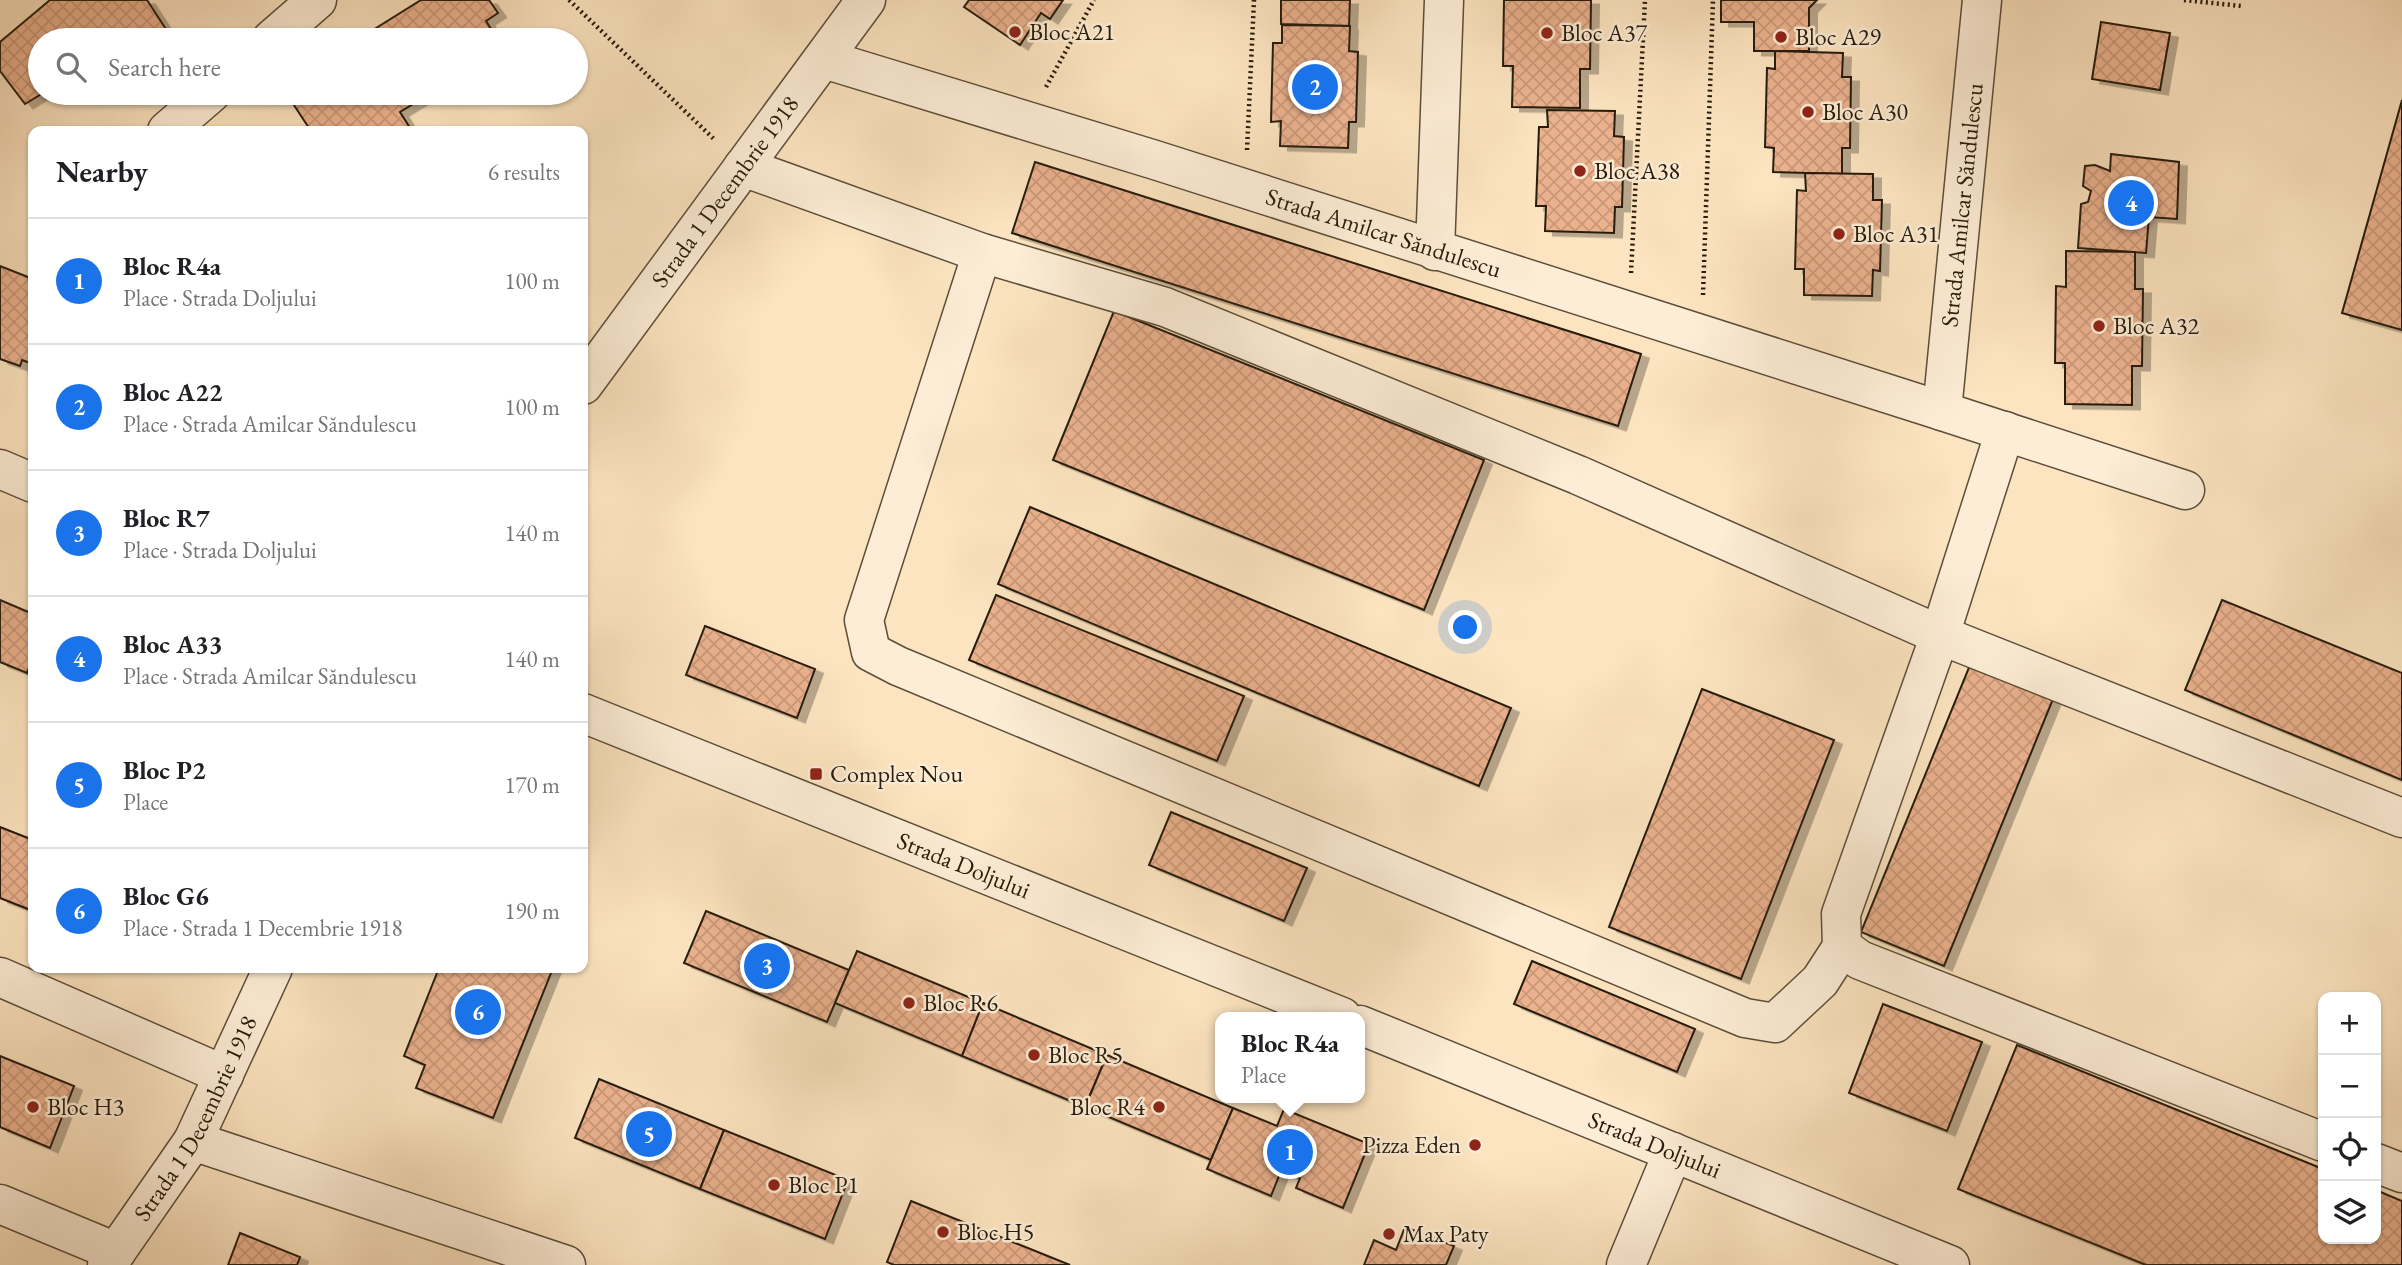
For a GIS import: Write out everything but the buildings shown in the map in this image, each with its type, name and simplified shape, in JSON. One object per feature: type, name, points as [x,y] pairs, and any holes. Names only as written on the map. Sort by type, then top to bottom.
[{"type":"street","points":[[285,28],[317,0]]},
{"type":"street","name":"Strada 1 Decembrie 1918","points":[[588,378],[866,0]]},
{"type":"street","points":[[1434,251],[1444,0]]},
{"type":"street","name":"Strada Amilcar Săndulescu","points":[[1942,411],[1982,0]]},
{"type":"street","name":"Strada Amilcar Săndulescu","points":[[824,59],[1702,334],[2185,490]]},
{"type":"street","points":[[172,126],[197,105]]},
{"type":"street","points":[[743,167],[982,253],[1165,307],[1578,475],[1940,635],[2402,818]]},
{"type":"street","points":[[982,253],[864,620],[871,652],[898,666],[1745,1018],[1775,1023],[1820,981],[1842,947],[1841,914],[1940,635],[2005,431]]},
{"type":"street","points":[[0,469],[28,481]]},
{"type":"street","name":"Strada Doljului","points":[[588,715],[1330,1012]]},
{"type":"street","points":[[1842,947],[1860,960],[2318,1140]]},
{"type":"street","name":"Strada 1 Decembrie 1918","points":[[112,1259],[193,1142],[271,973]]},
{"type":"street","points":[[0,977],[224,1075]]},
{"type":"street","name":"Strada Doljului","points":[[1365,1027],[1950,1265]]},
{"type":"street","points":[[193,1142],[566,1265]]},
{"type":"street","points":[[1626,1265],[1673,1152]]},
{"type":"street","points":[[2381,1165],[2402,1173]]},
{"type":"street","points":[[0,1204],[112,1259]]},
{"type":"path","points":[[569,0],[743,167]]},
{"type":"path","points":[[1027,122],[1094,0]]},
{"type":"path","points":[[1245,190],[1254,0]]},
{"type":"path","points":[[1629,312],[1645,0]]},
{"type":"path","points":[[1702,334],[1713,0]]},
{"type":"path","points":[[2184,0],[2241,6]]},
{"type":"place","name":"Bloc A21","points":[[1015,32]]},
{"type":"place","name":"Bloc A37","points":[[1547,33]]},
{"type":"place","name":"Bloc A29","points":[[1781,37]]},
{"type":"place","name":"Bloc A22","points":[[1315,87]]},
{"type":"place","name":"Bloc A30","points":[[1808,112]]},
{"type":"place","name":"Bloc A38","points":[[1580,171]]},
{"type":"place","name":"Bloc A33","points":[[2131,203]]},
{"type":"place","name":"Bloc A31","points":[[1839,234]]},
{"type":"place","name":"Bloc A32","points":[[2099,326]]},
{"type":"place","name":"Complex Nou","points":[[816,774]]},
{"type":"place","name":"Bloc R7","points":[[767,966]]},
{"type":"place","name":"Bloc R6","points":[[909,1003]]},
{"type":"place","name":"Bloc G6","points":[[478,1012]]},
{"type":"place","name":"Bloc R5","points":[[1034,1055]]},
{"type":"place","name":"Bloc H3","points":[[33,1107]]},
{"type":"place","name":"Bloc R4","points":[[1159,1107]]},
{"type":"place","name":"Bloc P2","points":[[649,1134]]},
{"type":"place","name":"Pizza Eden","points":[[1475,1145]]},
{"type":"place","name":"Bloc R4a","points":[[1290,1152]]},
{"type":"place","name":"Bloc P1","points":[[774,1185]]},
{"type":"place","name":"Bloc H5","points":[[943,1232]]},
{"type":"place","name":"Max Paty","points":[[1389,1234]]}]
